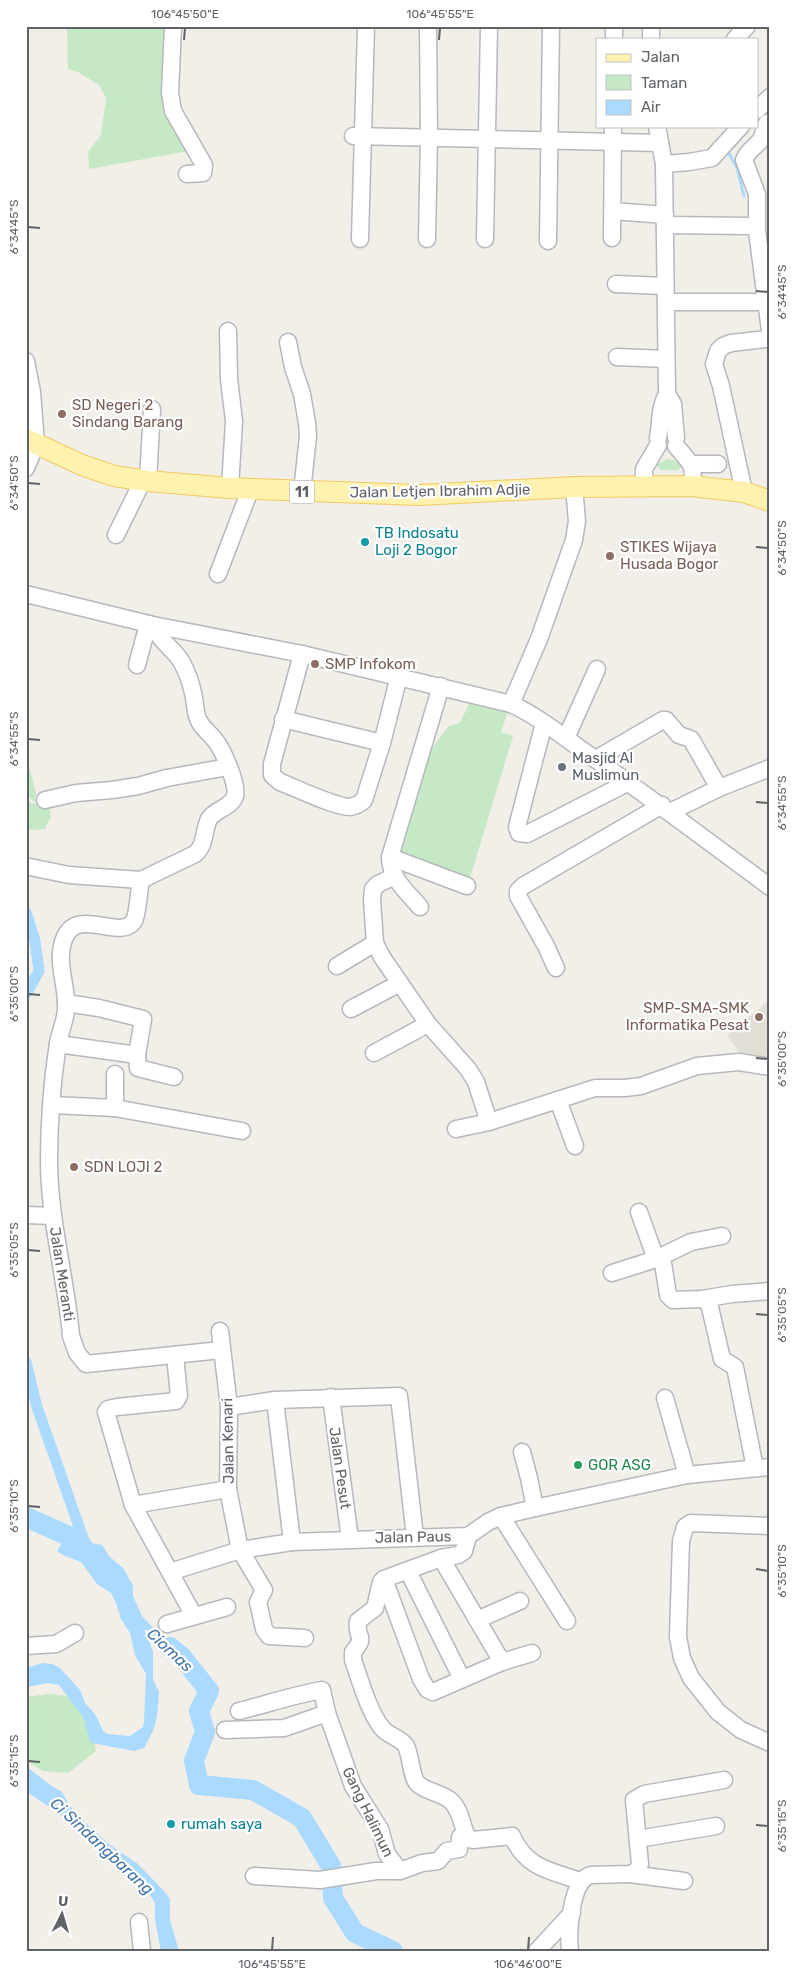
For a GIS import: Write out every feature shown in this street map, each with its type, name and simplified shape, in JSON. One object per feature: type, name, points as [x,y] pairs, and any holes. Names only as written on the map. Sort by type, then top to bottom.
[{"type":"main road","name":"Jalan Letjen Ibrahim Adjie","points":[[31,442],[82,465],[114,476],[145,481],[250,490],[419,495],[574,487],[691,486],[744,492],[770,501]]},
{"type":"street","points":[[173,26],[170,93],[173,111],[204,165],[203,173],[187,174]]},
{"type":"street","points":[[360,239],[358,136],[366,26]]},
{"type":"street","points":[[426,239],[429,137],[428,26]]},
{"type":"street","points":[[485,239],[489,26]]},
{"type":"street","points":[[548,241],[551,26]]},
{"type":"street","points":[[736,38],[747,26]]},
{"type":"street","points":[[758,109],[770,97]]},
{"type":"street","points":[[744,492],[721,386],[714,364],[718,352],[723,346],[766,339],[770,332],[757,231],[757,194],[744,160],[750,150],[761,140],[762,132],[767,123],[770,122]]},
{"type":"street","points":[[657,128],[664,164],[667,394],[673,404],[676,442],[691,464],[693,478],[691,486]]},
{"type":"street","points":[[664,164],[712,158],[736,131]]},
{"type":"street","points":[[358,136],[487,138],[549,142],[613,134],[660,143]]},
{"type":"street","points":[[612,238],[613,134]]},
{"type":"street","points":[[613,211],[665,220],[749,226]]},
{"type":"street","points":[[616,284],[666,294],[760,302]]},
{"type":"street","points":[[228,331],[229,379],[234,421],[230,488]]},
{"type":"street","points":[[288,342],[293,367],[302,394],[307,422],[308,436],[302,492]]},
{"type":"street","points":[[617,357],[666,359]]},
{"type":"street","points":[[26,361],[32,392],[31,442],[26,468]]},
{"type":"street","points":[[644,487],[644,469],[658,442],[662,402],[667,394]]},
{"type":"street","points":[[116,535],[145,481],[152,409]]},
{"type":"street","points":[[691,464],[718,464]]},
{"type":"street","points":[[511,704],[539,639],[574,540],[577,521],[574,487]]},
{"type":"street","points":[[218,574],[250,490]]},
{"type":"street","points":[[26,594],[150,624],[302,654],[511,704],[544,723],[629,782],[770,887]]},
{"type":"street","points":[[137,665],[150,624]]},
{"type":"street","points":[[30,867],[69,875],[141,880],[201,850],[209,820],[231,802],[235,796],[235,781],[214,738],[200,724],[193,692],[180,660],[158,637],[150,624]]},
{"type":"street","points":[[302,654],[283,719],[272,764],[272,775],[280,782],[343,806],[356,806],[364,800],[382,743],[399,676]]},
{"type":"street","points":[[566,738],[597,669]]},
{"type":"street","points":[[420,906],[394,876],[390,857],[441,686]]},
{"type":"street","points":[[283,719],[382,743]]},
{"type":"street","points":[[596,759],[666,720],[679,735],[691,739],[719,788]]},
{"type":"street","points":[[544,723],[516,827],[519,833],[527,834],[629,782]]},
{"type":"street","points":[[45,800],[76,793],[138,786],[167,778],[228,767]]},
{"type":"street","points":[[556,968],[518,896],[518,892],[523,886],[666,809],[770,768]]},
{"type":"street","points":[[390,857],[467,886]]},
{"type":"street","points":[[394,876],[378,884],[373,889],[374,943],[428,1024],[468,1069],[476,1082],[489,1122]]},
{"type":"street","name":"Jalan Meranti","points":[[141,880],[134,920],[129,925],[119,927],[80,924],[69,929],[61,949],[66,1002],[64,1022],[60,1029],[58,1044],[49,1163],[53,1216],[71,1336],[77,1353],[86,1364],[221,1350]]},
{"type":"street","points":[[337,966],[374,943]]},
{"type":"street","points":[[351,1009],[400,983]]},
{"type":"street","points":[[66,1002],[143,1019],[137,1055],[138,1068],[174,1077]]},
{"type":"street","points":[[374,1053],[428,1024]]},
{"type":"street","points":[[58,1044],[137,1055]]},
{"type":"street","points":[[456,1129],[489,1122],[595,1088],[641,1086],[708,1064],[739,1062],[770,1066]]},
{"type":"street","points":[[115,1074],[115,1108]]},
{"type":"street","points":[[558,1100],[575,1146]]},
{"type":"street","points":[[52,1105],[115,1108],[242,1131]]},
{"type":"street","points":[[639,1212],[659,1258],[670,1298],[676,1301],[770,1291]]},
{"type":"street","points":[[26,1215],[53,1216]]},
{"type":"street","points":[[612,1273],[659,1258],[691,1242],[722,1236]]},
{"type":"street","points":[[702,1299],[709,1303],[722,1359],[735,1367],[762,1468]]},
{"type":"street","name":"Jalan Kenari","points":[[220,1331],[229,1407],[228,1489],[240,1550],[264,1590],[258,1602],[264,1629],[269,1636],[305,1638]]},
{"type":"street","points":[[175,1355],[179,1396],[176,1401],[117,1406],[108,1409],[106,1412],[133,1506],[194,1616]]},
{"type":"street","points":[[229,1407],[275,1400],[397,1394],[400,1397],[415,1537]]},
{"type":"street","name":"Jalan Pesut","points":[[331,1397],[350,1539]]},
{"type":"street","points":[[664,1398],[687,1475]]},
{"type":"street","points":[[275,1400],[292,1542]]},
{"type":"street","points":[[522,1452],[535,1508]]},
{"type":"street","name":"Jalan Paus","points":[[170,1572],[240,1550],[292,1542],[468,1536],[488,1522],[501,1516],[535,1508],[687,1475],[762,1468]]},
{"type":"street","points":[[133,1506],[228,1489]]},
{"type":"street","points":[[501,1516],[568,1621]]},
{"type":"street","points":[[770,1526],[691,1523],[685,1527],[681,1541],[678,1637],[682,1658],[691,1678],[718,1712],[741,1730],[769,1743],[770,1729]]},
{"type":"street","points":[[468,1536],[464,1551],[380,1582],[375,1608],[358,1621],[361,1643],[353,1652],[353,1660],[374,1713],[383,1729],[399,1738],[405,1745],[418,1785],[446,1797],[452,1802],[458,1812],[468,1839],[512,1836],[517,1847],[534,1865],[581,1881]]},
{"type":"street","points":[[441,1558],[502,1662]]},
{"type":"street","points":[[408,1571],[462,1679]]},
{"type":"street","points":[[384,1579],[418,1673],[426,1689],[433,1692],[502,1662],[532,1654]]},
{"type":"street","points":[[477,1620],[520,1601]]},
{"type":"street","points":[[167,1624],[227,1607]]},
{"type":"street","points":[[26,1646],[56,1644],[75,1633]]},
{"type":"street","name":"Gang Halimun","points":[[239,1711],[263,1706],[293,1695],[322,1690],[327,1713],[353,1786],[380,1829],[388,1854],[400,1870]]},
{"type":"street","points":[[224,1730],[284,1728],[327,1713]]},
{"type":"street","points":[[630,1874],[638,1870],[640,1864],[634,1800],[644,1794],[724,1780]]},
{"type":"street","points":[[638,1839],[716,1826]]},
{"type":"street","points":[[254,1876],[308,1880],[336,1878],[376,1871],[400,1870],[422,1863],[438,1861],[447,1851],[459,1849],[460,1837],[465,1833]]},
{"type":"street","points":[[570,1951],[568,1933],[572,1913],[581,1881],[590,1875],[630,1874],[684,1881]]},
{"type":"street","points":[[537,1951],[572,1913]]},
{"type":"street","points":[[139,1922],[142,1951]]},
{"type":"shaded area","name":"SMP-SMA-SMK Informatika Pesat","points":[[770,1000],[770,1052],[755,1063],[747,1053],[742,1056],[727,1035]]},
{"type":"green space","points":[[67,26],[168,26],[165,105],[189,151],[89,169],[88,152],[101,135],[106,98],[99,85],[78,72],[68,69]]},
{"type":"green space","points":[[667,459],[677,461],[682,466],[679,470],[661,470],[656,465]]},
{"type":"green space","points":[[470,702],[508,711],[501,732],[513,736],[469,881],[397,853],[433,747],[449,726],[460,723]]},
{"type":"green space","points":[[30,769],[36,794],[34,803],[26,793],[26,770]]},
{"type":"green space","points":[[26,800],[32,804],[48,802],[51,817],[45,829],[31,830],[26,828]]},
{"type":"green space","points":[[49,1694],[69,1696],[90,1719],[96,1751],[68,1773],[43,1771],[26,1760],[26,1697]]},
{"type":"water","points":[[74,1525],[82,1526],[92,1543],[102,1545],[109,1556],[124,1569],[133,1586],[133,1596],[142,1616],[168,1644],[181,1651],[195,1674],[190,1674],[180,1661],[144,1629],[153,1651],[153,1679],[159,1692],[157,1717],[153,1731],[144,1748],[134,1751],[92,1743],[89,1739],[84,1718],[59,1685],[48,1683],[26,1687],[26,1668],[43,1663],[52,1664],[60,1668],[80,1690],[85,1703],[95,1714],[103,1731],[107,1734],[130,1736],[143,1727],[146,1674],[135,1655],[130,1633],[121,1619],[116,1603],[111,1593],[97,1584],[81,1562],[57,1551]]},
{"type":"water","points":[[26,1766],[62,1792],[69,1805],[81,1819],[110,1845],[138,1864],[165,1892],[170,1899],[170,1920],[179,1951],[161,1951],[155,1920],[155,1903],[146,1889],[94,1848],[65,1818],[26,1791]]},
{"type":"waterway","points":[[727,150],[737,168],[744,196]]},
{"type":"waterway","points":[[26,912],[35,941],[39,971],[26,994]]},
{"type":"waterway","points":[[26,1362],[37,1407],[83,1538]]},
{"type":"waterway","name":"Ci Sindangbarang","points":[[26,1517],[71,1537],[87,1552]]},
{"type":"waterway","name":"Ciomas","points":[[170,1647],[182,1657],[209,1691],[199,1711],[205,1732],[194,1761],[199,1785],[253,1790],[302,1818],[331,1866],[333,1898],[355,1933],[393,1951]]},
{"type":"place","name":"SD Negeri 2 Sindang Barang","points":[[62,414]]},
{"type":"place","name":"TB Indosatu Loji 2 Bogor","points":[[365,542]]},
{"type":"place","name":"STIKES Wijaya Husada Bogor","points":[[610,556]]},
{"type":"place","name":"SMP Infokom","points":[[315,664]]},
{"type":"place","name":"Masjid Al Muslimun","points":[[562,767]]},
{"type":"place","name":"SMP-SMA-SMK Informatika Pesat","points":[[759,1017]]},
{"type":"place","name":"SDN LOJI 2","points":[[74,1167]]},
{"type":"place","name":"GOR ASG","points":[[578,1465]]},
{"type":"place","name":"rumah saya","points":[[171,1824]]}]
